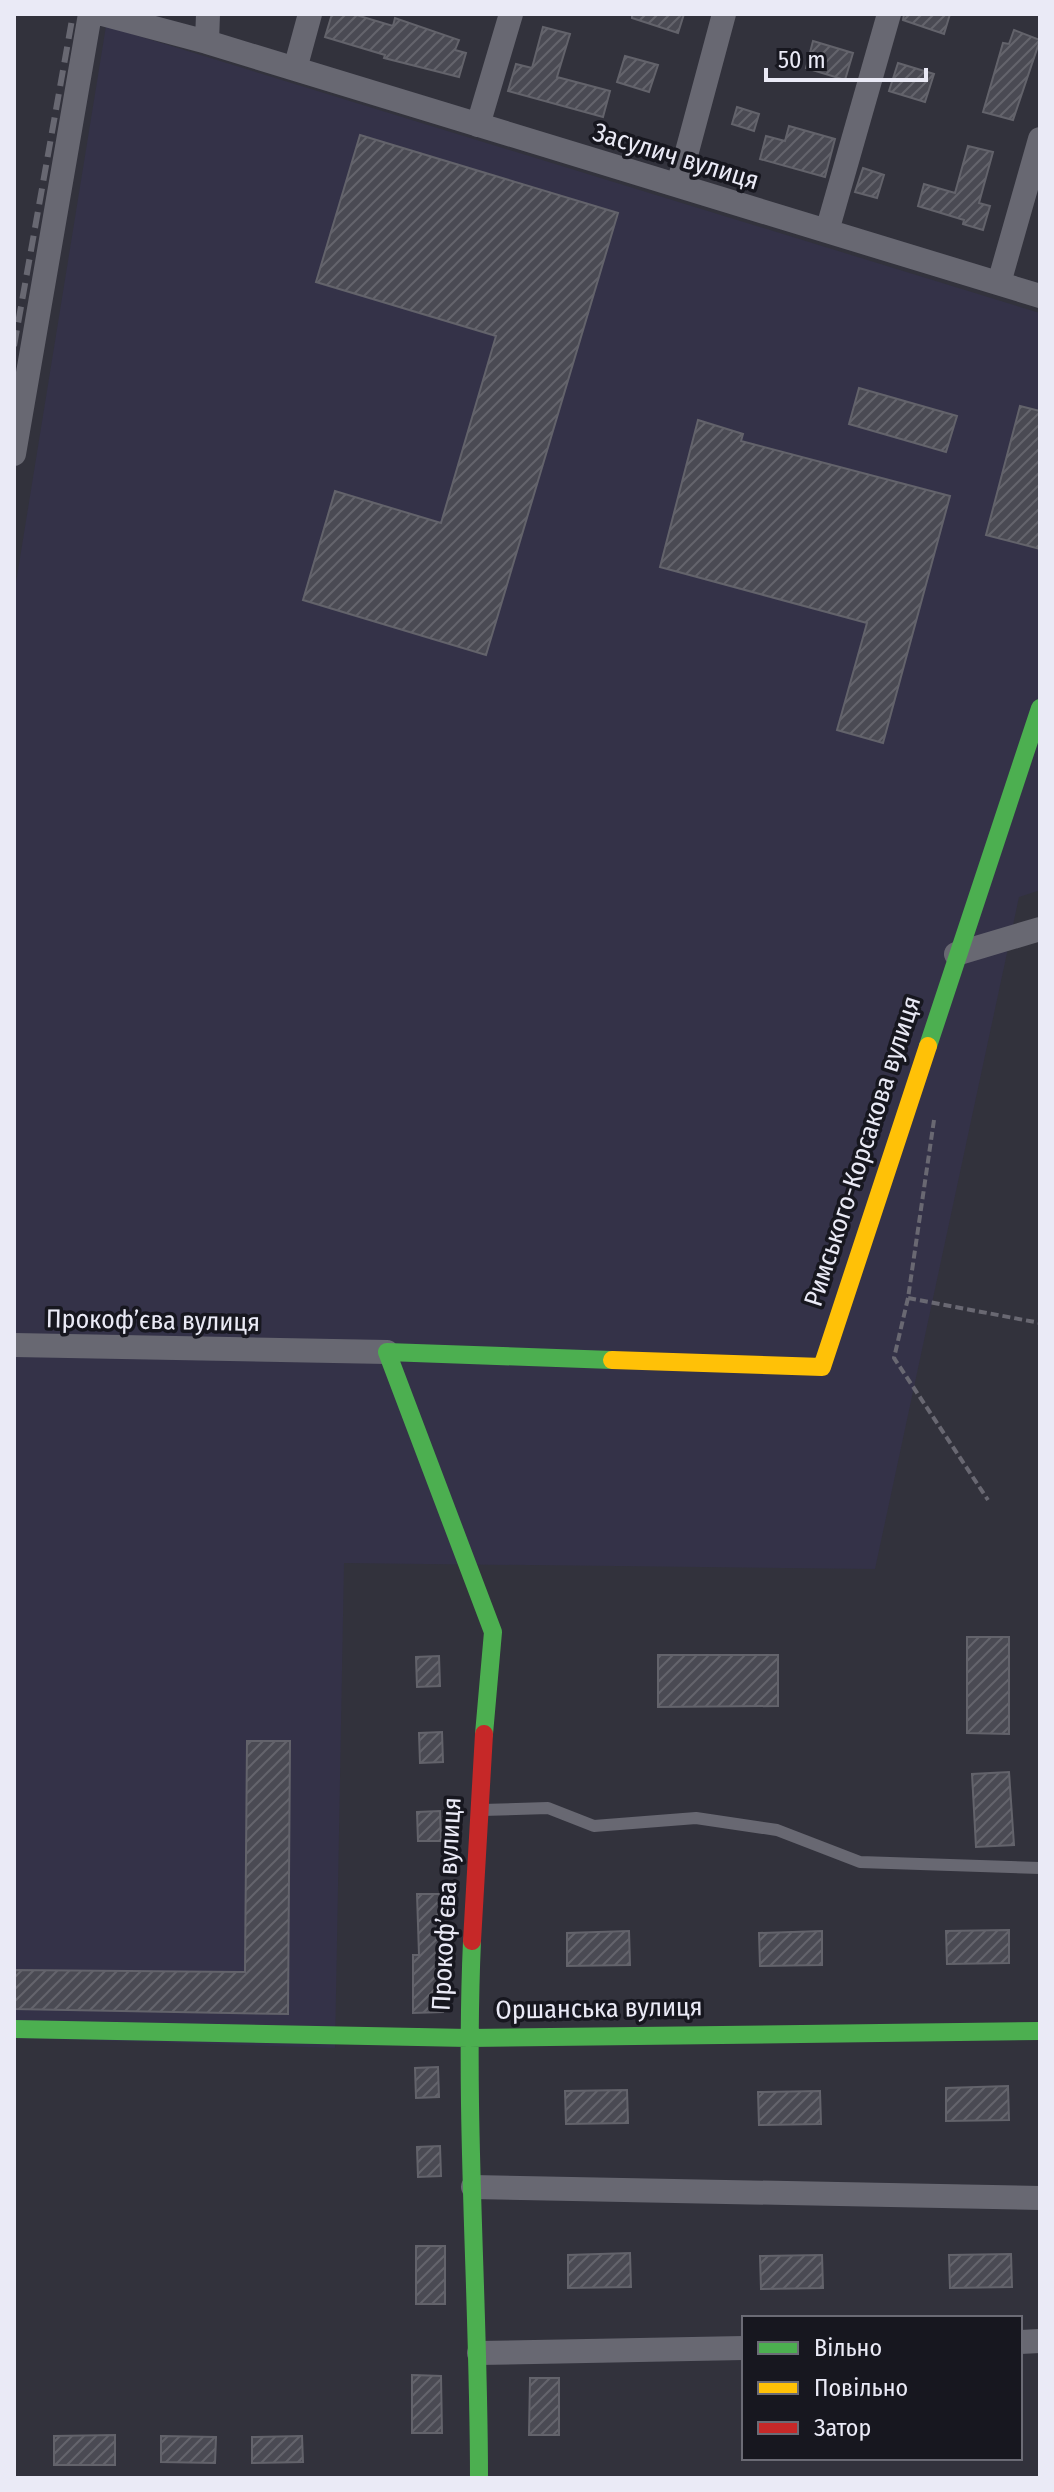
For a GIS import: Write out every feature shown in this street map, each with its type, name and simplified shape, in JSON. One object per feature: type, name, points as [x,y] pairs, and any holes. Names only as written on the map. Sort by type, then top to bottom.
[{"type":"street","points":[[14,454],[90,14]]},
{"type":"street","name":"Засулич вулиця","points":[[102,14],[207,42],[1040,296]]},
{"type":"street","points":[[207,42],[208,14]]},
{"type":"street","points":[[295,69],[310,14]]},
{"type":"street","points":[[478,125],[511,14]]},
{"type":"street","points":[[678,185],[724,14]]},
{"type":"street","points":[[827,231],[889,14]]},
{"type":"street","points":[[999,283],[1040,139]]},
{"type":"street","name":"Римського-Корсакова вулиця","points":[[822,1367],[956,954],[1040,708]]},
{"type":"street","points":[[956,954],[1040,929]]},
{"type":"street","name":"Прокоф’єва вулиця","points":[[14,1345],[387,1352],[822,1367]]},
{"type":"street","name":"Прокоф’єва вулиця","points":[[387,1352],[493,1632],[478,1810],[468,2038],[479,2353],[479,2478]]},
{"type":"street","name":"Оршанська вулиця","points":[[14,2029],[468,2038],[1040,2031]]},
{"type":"street","points":[[473,2187],[1040,2198]]},
{"type":"street","points":[[479,2353],[742,2348]]},
{"type":"lane","points":[[478,1810],[548,1808],[594,1826],[696,1818],[777,1830],[860,1862],[1040,1868]]},
{"type":"path","points":[[935,1114],[908,1298],[894,1358],[988,1500]]},
{"type":"path","points":[[908,1298],[1040,1323]]},
{"type":"shaded area","points":[[106,26],[1040,313],[1040,890],[1019,897],[875,1569],[344,1563],[335,2048],[14,2038],[14,595]]},
{"type":"building","points":[[332,14],[353,14],[393,26],[395,18],[459,40],[455,50],[466,53],[459,77],[384,58],[385,55],[325,37]]},
{"type":"building","points":[[632,14],[684,14],[678,33],[632,18]]},
{"type":"building","points":[[904,14],[950,14],[944,34],[903,20]]},
{"type":"building","points":[[543,27],[570,34],[557,77],[610,91],[603,117],[508,91],[516,64],[532,68]]},
{"type":"building","points":[[1014,30],[1040,40],[1013,120],[983,112],[1003,43],[1009,44]]},
{"type":"building","points":[[813,41],[853,53],[845,80],[806,68]]},
{"type":"building","points":[[625,56],[658,65],[649,92],[617,82]]},
{"type":"building","points":[[898,63],[934,74],[925,102],[889,91]]},
{"type":"building","points":[[737,107],[759,114],[754,131],[732,124]]},
{"type":"building","points":[[789,126],[835,139],[825,177],[760,159],[766,136],[785,141]]},
{"type":"building","points":[[360,135],[618,213],[486,655],[303,600],[335,491],[441,523],[496,336],[316,282]]},
{"type":"building","points":[[968,146],[993,152],[979,203],[990,206],[983,230],[963,224],[964,220],[918,206],[924,184],[955,193]]},
{"type":"building","points":[[863,168],[884,175],[877,198],[855,192]]},
{"type":"building","points":[[859,388],[957,416],[946,452],[849,424]]},
{"type":"building","points":[[1020,406],[1040,411],[1040,549],[986,535]]},
{"type":"building","points":[[698,420],[743,434],[741,441],[950,496],[883,743],[837,730],[867,623],[660,567]]},
{"type":"building","points":[[967,1637],[1009,1637],[1009,1734],[967,1733]]},
{"type":"building","points":[[658,1655],[778,1655],[778,1706],[658,1707]]},
{"type":"building","points":[[439,1656],[440,1686],[417,1687],[416,1657]]},
{"type":"building","points":[[442,1732],[443,1762],[420,1763],[419,1733]]},
{"type":"building","points":[[247,1741],[290,1741],[288,2014],[14,2009],[14,1970],[245,1972]]},
{"type":"building","points":[[1009,1772],[1014,1845],[976,1847],[972,1774]]},
{"type":"building","points":[[440,1811],[441,1841],[418,1841],[417,1812]]},
{"type":"building","points":[[417,1894],[440,1894],[443,2012],[413,2013],[413,1955],[419,1955]]},
{"type":"building","points":[[1009,1930],[1009,1963],[947,1964],[946,1931]]},
{"type":"building","points":[[629,1931],[630,1965],[567,1966],[567,1933]]},
{"type":"building","points":[[822,1931],[822,1965],[760,1966],[759,1933]]},
{"type":"building","points":[[438,2067],[439,2097],[416,2098],[415,2068]]},
{"type":"building","points":[[1008,2086],[1009,2120],[946,2121],[946,2088]]},
{"type":"building","points":[[627,2090],[628,2123],[566,2124],[565,2091]]},
{"type":"building","points":[[820,2091],[821,2124],[759,2125],[758,2092]]},
{"type":"building","points":[[440,2146],[441,2176],[418,2177],[417,2147]]},
{"type":"building","points":[[416,2246],[445,2246],[445,2304],[416,2304]]},
{"type":"building","points":[[630,2253],[631,2287],[568,2288],[568,2255]]},
{"type":"building","points":[[1011,2254],[1012,2287],[950,2288],[949,2255]]},
{"type":"building","points":[[822,2255],[823,2288],[761,2289],[760,2256]]},
{"type":"building","points":[[412,2375],[441,2376],[442,2433],[412,2433]]},
{"type":"building","points":[[530,2378],[559,2378],[559,2435],[529,2435]]},
{"type":"building","points":[[115,2435],[115,2465],[54,2465],[54,2436]]},
{"type":"building","points":[[161,2436],[216,2437],[215,2463],[161,2462]]},
{"type":"building","points":[[302,2436],[303,2462],[252,2463],[252,2437]]},
{"type":"railway","points":[[14,346],[73,14]]},
{"type":"traffic: fast","points":[[928,1046],[1040,708]]},
{"type":"traffic: fast","points":[[484,1734],[493,1632],[387,1352],[612,1360]]},
{"type":"traffic: fast","points":[[472,1941],[470,2075],[479,2478]]},
{"type":"traffic: fast","points":[[14,2029],[468,2038],[1040,2031]]},
{"type":"traffic: slow","points":[[612,1360],[822,1367],[928,1046]]},
{"type":"traffic: jam","points":[[472,1941],[484,1734]]}]
